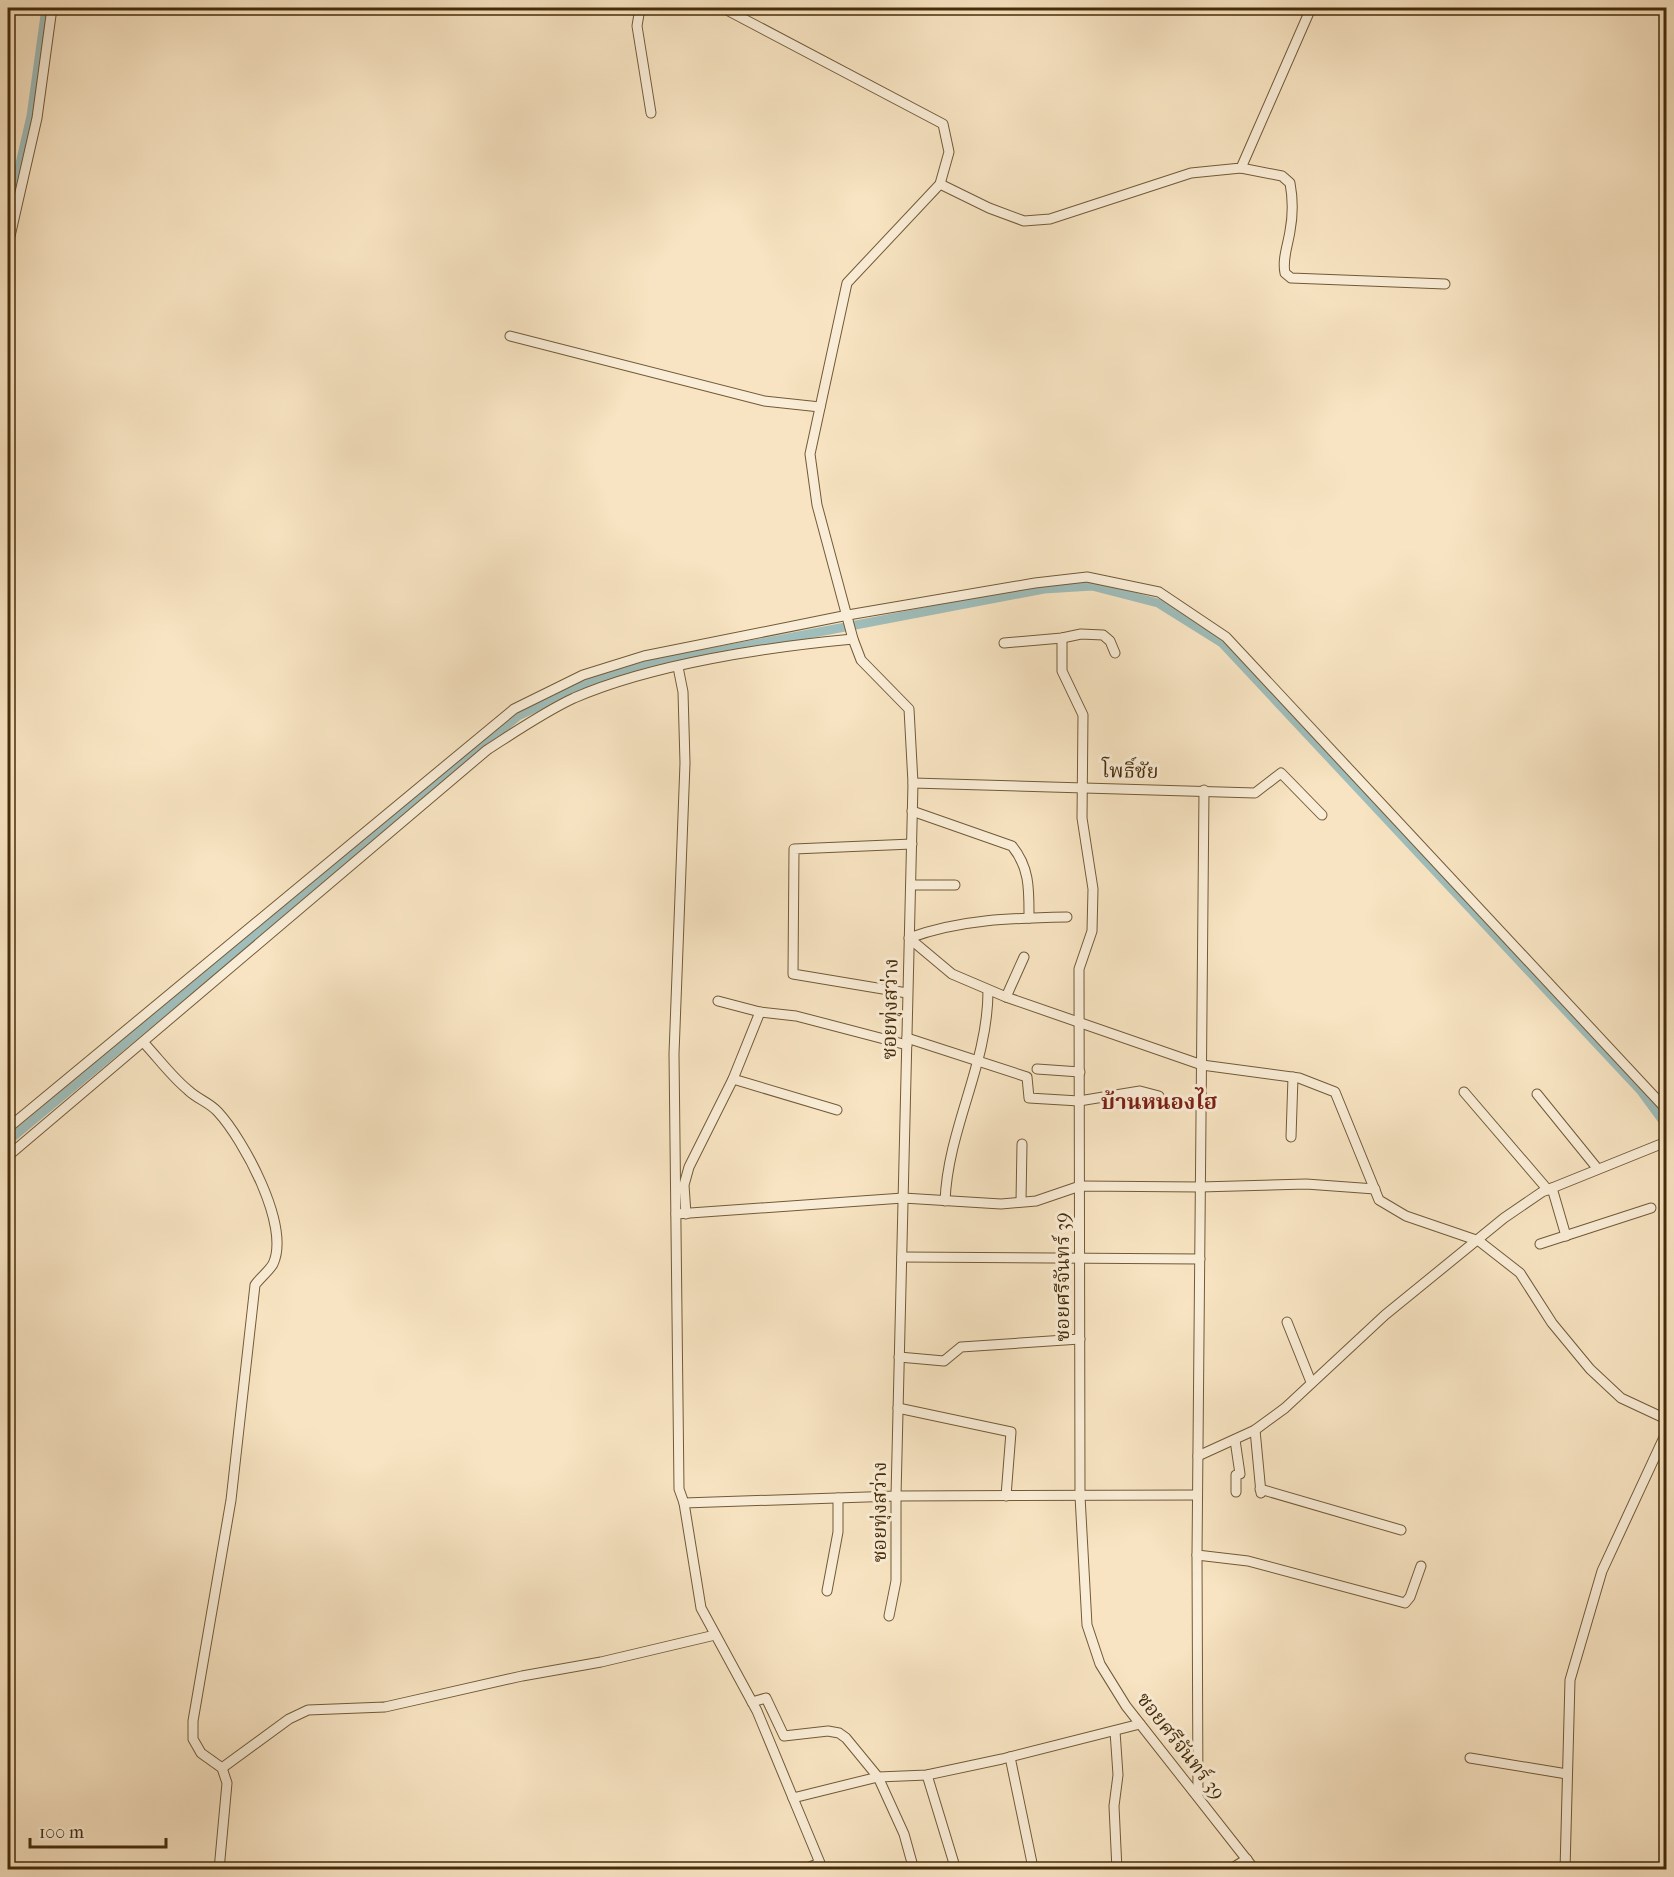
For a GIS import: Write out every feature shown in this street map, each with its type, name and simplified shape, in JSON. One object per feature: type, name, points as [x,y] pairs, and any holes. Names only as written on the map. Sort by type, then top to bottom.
[{"type":"street","points":[[8,245],[37,118],[52,8]]},
{"type":"street","points":[[640,8],[638,36],[651,113]]},
{"type":"street","points":[[723,8],[943,124],[949,152],[940,184],[989,208],[1024,221],[1050,219],[1191,173],[1241,168],[1282,176],[1290,183],[1293,200],[1291,230],[1283,265],[1285,273],[1291,278],[1445,284]]},
{"type":"street","points":[[1241,168],[1311,8]]},
{"type":"street","name":"ซอยทุ่งสว่าง","points":[[889,1616],[896,1581],[896,1496],[913,783],[909,709],[861,660],[852,636],[817,505],[810,454],[847,283],[940,184]]},
{"type":"street","points":[[510,336],[764,401],[820,407]]},
{"type":"street","points":[[8,1128],[514,709],[584,675],[644,656],[1035,583],[1088,577],[1159,592],[1226,637],[1666,1109]]},
{"type":"street","points":[[1004,643],[1081,634],[1103,635],[1110,641],[1115,653]]},
{"type":"street","points":[[8,1156],[487,750],[573,699],[631,678],[800,644],[852,636]]},
{"type":"street","name":"ซอยศรีจันทร์ 39","points":[[1062,638],[1062,671],[1083,715],[1082,818],[1093,889],[1092,932],[1079,969],[1080,1496],[1087,1625],[1100,1664],[1140,1724],[1255,1869]]},
{"type":"street","points":[[678,668],[683,692],[685,763],[674,1045],[681,1214],[679,1489],[684,1503],[701,1608],[753,1702],[821,1866],[802,1869]]},
{"type":"street","name":"โพธิ์ชัย","points":[[913,783],[1255,793],[1281,773],[1322,815]]},
{"type":"street","points":[[1198,1796],[1197,1495],[1204,790]]},
{"type":"street","points":[[912,811],[1012,846],[1022,859],[1029,879],[1029,918]]},
{"type":"street","points":[[907,993],[792,974],[794,849],[912,844]]},
{"type":"street","points":[[911,885],[955,885]]},
{"type":"street","points":[[909,938],[934,929],[1000,918],[1067,917]]},
{"type":"street","points":[[909,938],[952,974],[988,991],[1202,1065],[1293,1077],[1335,1092],[1379,1200],[1406,1216],[1479,1240],[1520,1273],[1552,1323],[1590,1369],[1621,1398],[1665,1418]]},
{"type":"street","points":[[1006,997],[1024,957]]},
{"type":"street","points":[[945,1201],[958,1122],[978,1064],[988,1012],[988,991]]},
{"type":"street","points":[[718,1001],[760,1012],[796,1016],[907,1042],[1027,1077],[1029,1098],[1079,1101],[1140,1091],[1159,1096]]},
{"type":"street","points":[[681,1214],[684,1185],[689,1167],[733,1079],[760,1012]]},
{"type":"street","points":[[144,1043],[189,1092],[214,1108],[239,1139],[260,1178],[272,1215],[276,1244],[273,1263],[255,1285],[231,1500],[193,1721],[193,1739],[201,1753],[222,1768],[227,1783],[219,1869]]},
{"type":"street","points":[[1037,1069],[1080,1072]]},
{"type":"street","points":[[1291,1137],[1293,1077]]},
{"type":"street","points":[[733,1079],[837,1110]]},
{"type":"street","points":[[1464,1092],[1550,1189],[1566,1236]]},
{"type":"street","points":[[1538,1094],[1597,1168]]},
{"type":"street","points":[[1198,1456],[1255,1430],[1285,1408],[1385,1315],[1504,1218],[1550,1189],[1597,1168],[1666,1142]]},
{"type":"street","points":[[1021,1201],[1022,1144]]},
{"type":"street","points":[[681,1214],[903,1198],[1001,1204],[1036,1201],[1080,1186],[1200,1187],[1306,1184],[1375,1189]]},
{"type":"street","points":[[1540,1244],[1651,1208]]},
{"type":"street","points":[[902,1257],[1200,1259]]},
{"type":"street","points":[[1287,1323],[1311,1382]]},
{"type":"street","points":[[899,1357],[944,1360],[961,1347],[1080,1339]]},
{"type":"street","points":[[898,1408],[1011,1432],[1006,1496]]},
{"type":"street","points":[[1255,1430],[1260,1491],[1401,1530]]},
{"type":"street","points":[[1565,1869],[1570,1680],[1602,1571],[1666,1432]]},
{"type":"street","points":[[1235,1440],[1240,1474],[1236,1475],[1236,1492]]},
{"type":"street","points":[[684,1503],[896,1496],[1197,1495]]},
{"type":"street","points":[[827,1591],[838,1532],[838,1498]]},
{"type":"street","points":[[1197,1555],[1248,1561],[1405,1603],[1410,1597],[1421,1566]]},
{"type":"street","points":[[222,1768],[289,1719],[308,1710],[385,1707],[522,1676],[601,1662],[715,1635]]},
{"type":"street","points":[[753,1702],[766,1698],[784,1736],[828,1731],[839,1733],[878,1777],[904,1834],[914,1869]]},
{"type":"street","points":[[793,1798],[878,1777],[927,1775],[1010,1757],[1140,1724]]},
{"type":"street","points":[[1114,1731],[1119,1775],[1114,1806],[1117,1869]]},
{"type":"street","points":[[1010,1757],[1032,1863]]},
{"type":"street","points":[[1470,1758],[1567,1774]]},
{"type":"street","points":[[927,1775],[956,1869]]},
{"type":"street","points":[[1230,1869],[1247,1859]]},
{"type":"waterway","points":[[8,216],[31,116],[46,8]]},
{"type":"waterway","points":[[8,1141],[518,716],[588,683],[651,664],[1044,589],[1092,586],[1158,603],[1222,643],[1641,1091],[1666,1125]]},
{"type":"district","name":"บ้านหนองไฮ","points":[[1159,1102]]}]
